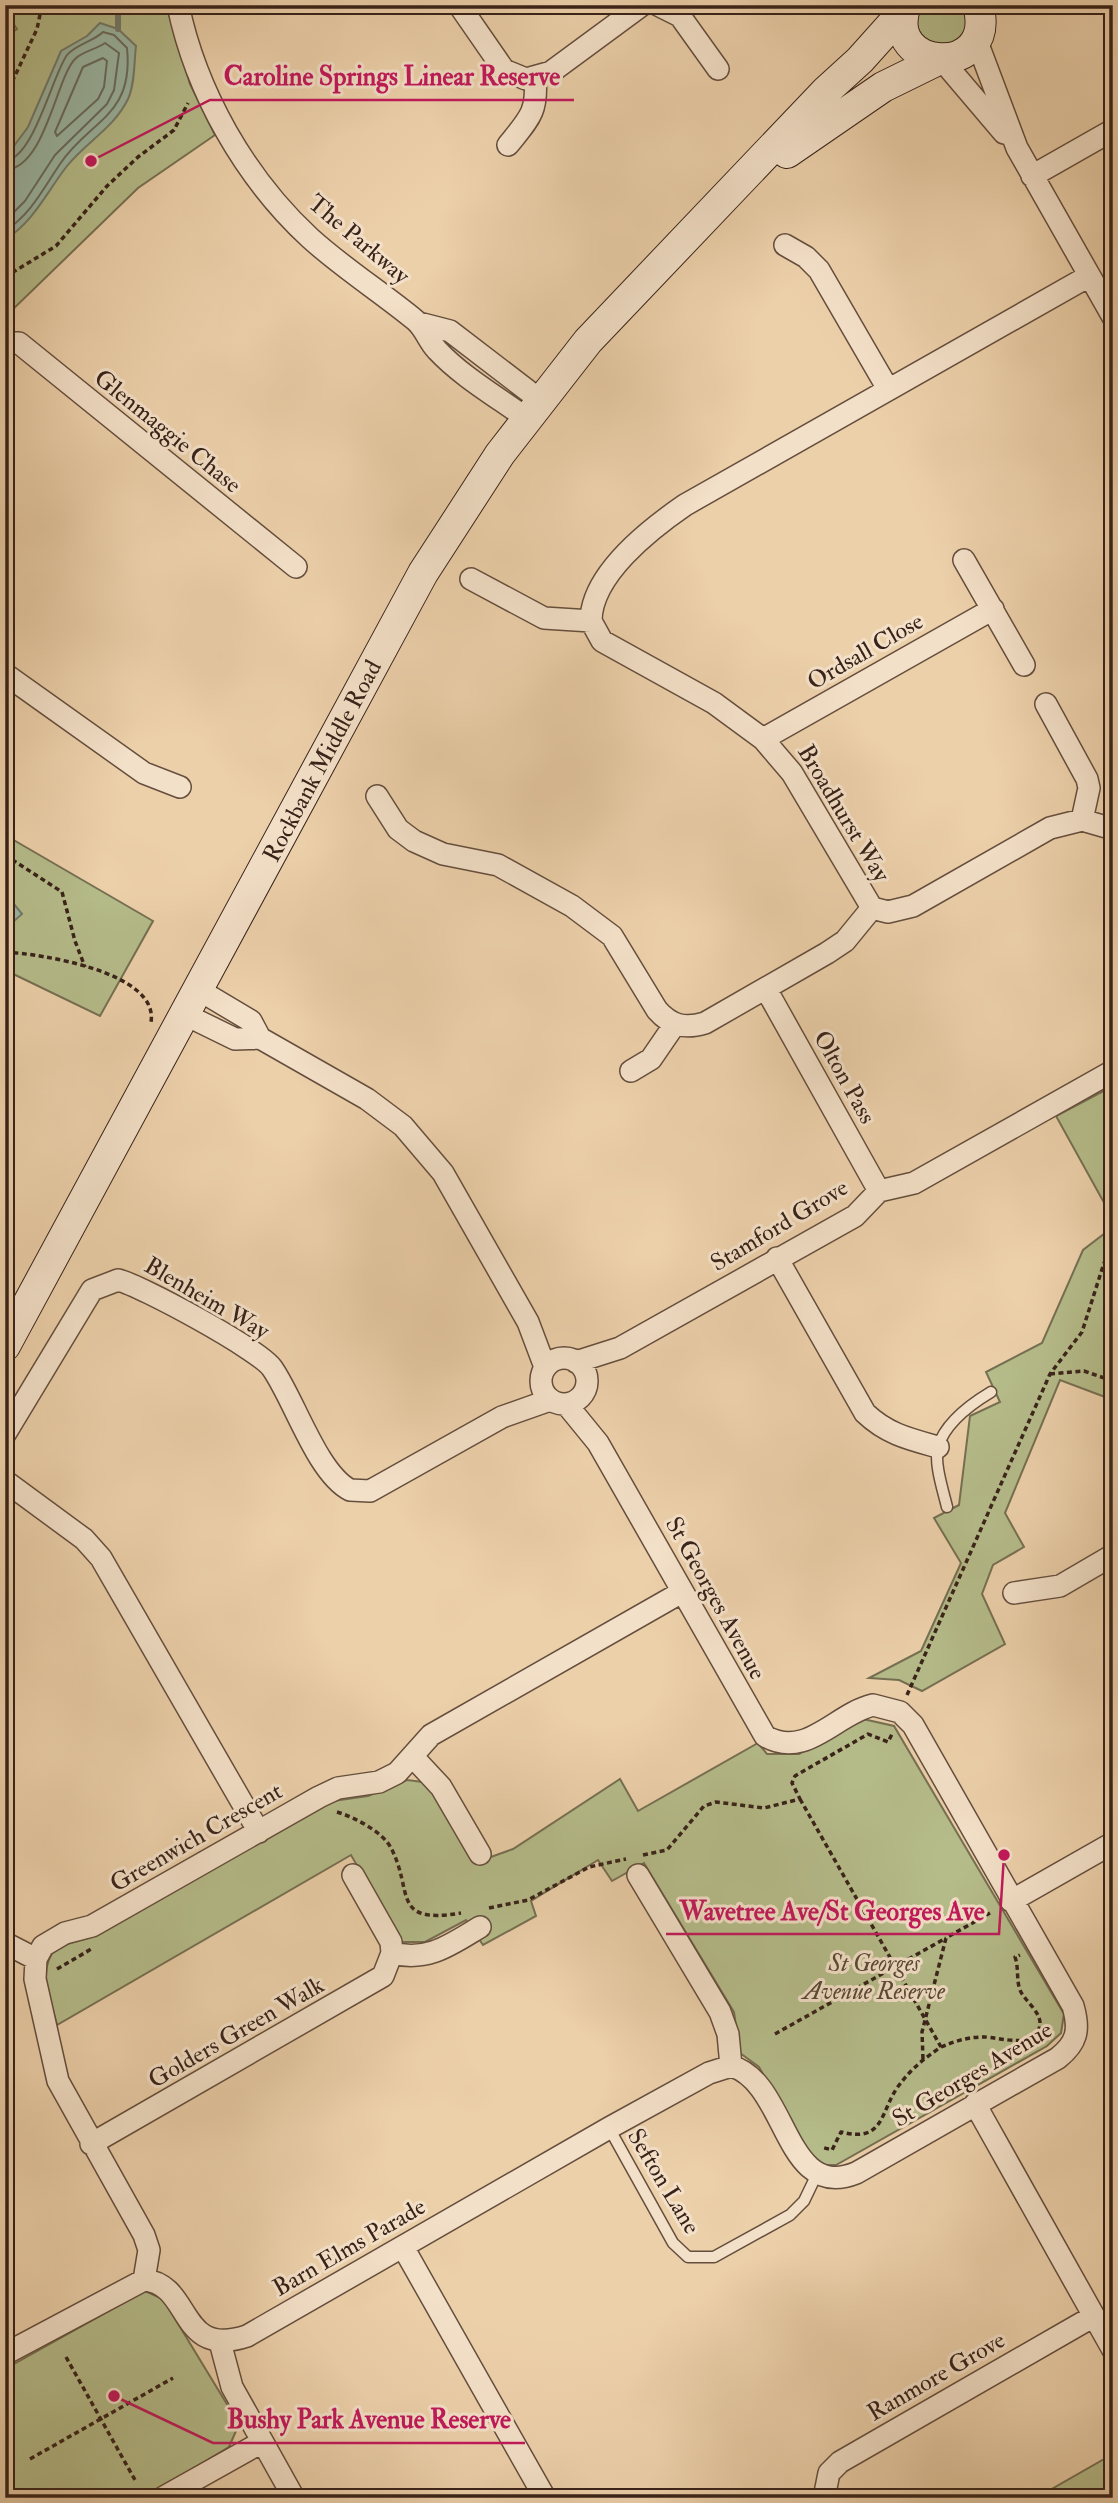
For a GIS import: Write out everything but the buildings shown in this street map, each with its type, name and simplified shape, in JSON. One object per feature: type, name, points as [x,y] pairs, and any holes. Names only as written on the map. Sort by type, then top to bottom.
[{"type":"street","name":"The Parkway","points":[[178,5],[204,86],[219,119],[253,173],[310,238],[419,323],[436,350],[533,409]]},
{"type":"street","points":[[459,5],[504,70],[517,77],[535,78],[551,72],[642,5]]},
{"type":"street","points":[[658,5],[680,16],[718,69]]},
{"type":"street","points":[[904,8],[906,38],[925,57],[940,60],[1017,148],[1113,317]]},
{"type":"street","name":"Rockbank Middle Road","points":[[5,1346],[423,573],[466,504],[533,409],[588,341],[826,91],[860,60],[904,8]]},
{"type":"street","points":[[984,18],[1017,148]]},
{"type":"street","name":"Rockbank Middle Road","points":[[704,220],[830,121],[883,87],[940,60],[962,54],[984,18]]},
{"type":"street","points":[[508,145],[534,111],[537,100],[535,78]]},
{"type":"street","points":[[1032,176],[1113,130]]},
{"type":"street","points":[[785,245],[806,257],[819,270],[888,389]]},
{"type":"street","points":[[471,579],[544,618],[591,621],[598,593],[637,542],[657,524],[1089,276]]},
{"type":"street","name":"Glenmaggie Chase","points":[[5,343],[19,343],[296,567]]},
{"type":"street","points":[[964,560],[1024,665]]},
{"type":"street","name":"Ordsall Close","points":[[764,739],[993,609]]},
{"type":"street","name":"Broadhurst Way","points":[[591,621],[601,641],[614,650],[714,703],[764,739],[792,773],[872,908],[900,912],[1050,828],[1082,820]]},
{"type":"street","points":[[5,674],[144,773],[180,787]]},
{"type":"street","points":[[1046,704],[1087,779],[1089,788],[1082,820],[1113,830]]},
{"type":"street","points":[[377,796],[398,830],[414,841],[443,854],[498,866],[572,906],[612,936],[657,1010],[667,1021],[675,1024],[691,1027],[705,1023],[766,989],[845,941],[872,908]]},
{"type":"street","name":"Olton Pass","points":[[766,989],[879,1191]]},
{"type":"street","name":"St Georges Avenue","points":[[192,1002],[235,1039],[260,1038],[367,1099],[403,1126],[443,1173],[765,1736],[791,1745],[804,1741],[873,1705],[900,1712],[913,1725],[1073,2007],[1078,2022],[1077,2036],[1070,2049],[1058,2058],[856,2173],[838,2180],[817,2174]]},
{"type":"street","points":[[631,1071],[650,1059],[675,1024]]},
{"type":"street","name":"Stamford Grove","points":[[564,1381],[855,1216],[879,1191],[914,1183],[1113,1071]]},
{"type":"street","points":[[778,1258],[865,1413],[881,1428],[899,1437],[938,1447]]},
{"type":"street","name":"Blenheim Way","points":[[5,1434],[92,1290],[118,1280],[242,1343],[271,1366],[327,1467],[350,1490],[370,1490],[564,1381]]},
{"type":"street","points":[[5,1481],[84,1539],[101,1558],[259,1832]]},
{"type":"street","points":[[1014,1593],[1060,1586],[1113,1555]]},
{"type":"street","name":"Greenwich Crescent","points":[[35,1969],[52,1938],[92,1926],[338,1788],[379,1782],[397,1773],[431,1735],[682,1592]]},
{"type":"street","points":[[414,1757],[441,1787],[480,1854]]},
{"type":"street","points":[[1011,1901],[1113,1843]]},
{"type":"street","points":[[637,1863],[720,2012],[728,2034],[731,2066],[743,2070],[762,2088],[797,2151],[808,2167],[817,2174]]},
{"type":"street","points":[[353,1875],[387,1933],[392,1953],[423,1957],[435,1954],[476,1916]]},
{"type":"street","points":[[5,1943],[35,1969],[58,2081],[144,2235],[149,2250],[144,2280]]},
{"type":"street","name":"Golders Green Walk","points":[[91,2144],[373,1984],[383,1976],[392,1953]]},
{"type":"street","name":"Barn Elms Parade","points":[[220,2342],[247,2336],[709,2073],[731,2066]]},
{"type":"street","points":[[975,2104],[1113,2350]]},
{"type":"street","points":[[403,2247],[545,2498]]},
{"type":"street","points":[[5,2354],[144,2280],[153,2281],[167,2290],[195,2330],[204,2338],[220,2342],[232,2387],[293,2498]]},
{"type":"street","name":"Ranmore Grove","points":[[824,2498],[829,2473],[840,2462],[1094,2316]]},
{"type":"street","points":[[164,2497],[262,2442]]},
{"type":"lane","points":[[947,1507],[940,1477],[938,1447],[970,1404],[991,1392]]},
{"type":"lane","name":"Sefton Lane","points":[[609,2129],[673,2242],[688,2257],[713,2257],[790,2215],[804,2201],[817,2174]]},
{"type":"path","points":[[5,97],[37,29],[41,5]]},
{"type":"path","points":[[5,277],[56,246],[107,186],[138,157],[174,130],[188,104],[184,93]]},
{"type":"path","points":[[5,855],[62,892],[85,967]]},
{"type":"path","points":[[5,952],[112,974],[138,990],[150,1003],[150,1029]]},
{"type":"path","points":[[941,2047],[792,1783],[795,1776],[868,1734],[888,1742],[1050,1374],[1082,1332],[1104,1263],[1113,1248]]},
{"type":"path","points":[[1050,1374],[1084,1371],[1113,1381]]},
{"type":"path","points":[[334,1811],[365,1826],[391,1846],[402,1889],[412,1906],[433,1917],[476,1916],[528,1900],[579,1871],[637,1863],[667,1850],[704,1806],[716,1802],[764,1808],[800,1799]]},
{"type":"path","points":[[775,2034],[990,1913]]},
{"type":"path","points":[[923,2059],[921,2046],[925,2019],[946,1938]]},
{"type":"path","points":[[797,2151],[817,2140],[822,2148],[832,2150],[841,2132],[865,2134],[875,2128],[884,2120],[899,2087],[923,2059],[941,2047],[977,2038],[1019,2041],[1029,2039],[1035,2032],[1039,2018],[1020,1990],[1015,1958],[1036,1944]]},
{"type":"path","points":[[35,1969],[99,1945]]},
{"type":"path","points":[[66,2357],[135,2480]]},
{"type":"path","points":[[30,2459],[173,2378]]},
{"type":"path","points":[[1102,2498],[1113,2488]]},
{"type":"green space","points":[[5,5],[166,5],[190,84],[215,135],[138,188],[5,317],[5,37],[17,29],[5,12]]},
{"type":"green space","points":[[921,5],[963,5],[968,17],[966,28],[950,46],[926,42],[917,24]]},
{"type":"green space","points":[[5,835],[153,921],[100,1016],[5,970]]},
{"type":"green space","points":[[1113,1086],[1113,1219],[1056,1116]]},
{"type":"green space","points":[[1113,1227],[1113,1303],[1104,1308],[1113,1325],[1113,1400],[1060,1380],[1005,1513],[1024,1547],[993,1565],[982,1594],[1005,1644],[922,1691],[899,1680],[869,1678],[921,1651],[961,1563],[934,1518],[959,1505],[970,1416],[1000,1402],[986,1372],[1042,1343],[1083,1250]]},
{"type":"green space","name":"St Georges Avenue Reserve","points":[[863,1719],[894,1726],[1064,2014],[1061,2033],[1047,2046],[836,2165],[823,2165],[810,2157],[759,2067],[740,2053],[734,2012],[644,1863],[612,1881],[598,1860],[531,1901],[536,1916],[483,1945],[466,1920],[425,1942],[401,1942],[351,1855],[57,2025],[48,1994],[46,1974],[47,1965],[57,1947],[92,1937],[333,1801],[368,1796],[407,1780],[423,1782],[433,1792],[474,1863],[513,1849],[620,1779],[638,1811],[758,1743],[767,1754],[799,1754]]},
{"type":"green space","points":[[5,1970],[12,1974],[13,2019],[5,2022]]},
{"type":"green space","points":[[145,2291],[163,2299],[239,2424],[229,2447],[144,2498],[15,2498],[5,2480],[5,2369]]},
{"type":"green space","points":[[1113,2454],[1113,2498],[1036,2498]]},
{"type":"water","points":[[100,23],[118,29],[136,46],[133,80],[128,99],[108,127],[67,166],[32,215],[5,240],[5,158],[28,127],[61,51],[87,36]]},
{"type":"water","points":[[5,893],[22,914],[5,929]]},
{"type":"waterway","points":[[118,5],[118,29]]},
{"type":"waterway","points":[[5,1994],[12,1994]]},
{"type":"place","name":"Caroline Springs Linear Reserve","points":[[91,161]]},
{"type":"place","name":"Wavetree Ave/St Georges Ave","points":[[1004,1855]]},
{"type":"place","name":"Bushy Park Avenue Reserve","points":[[114,2396]]}]
